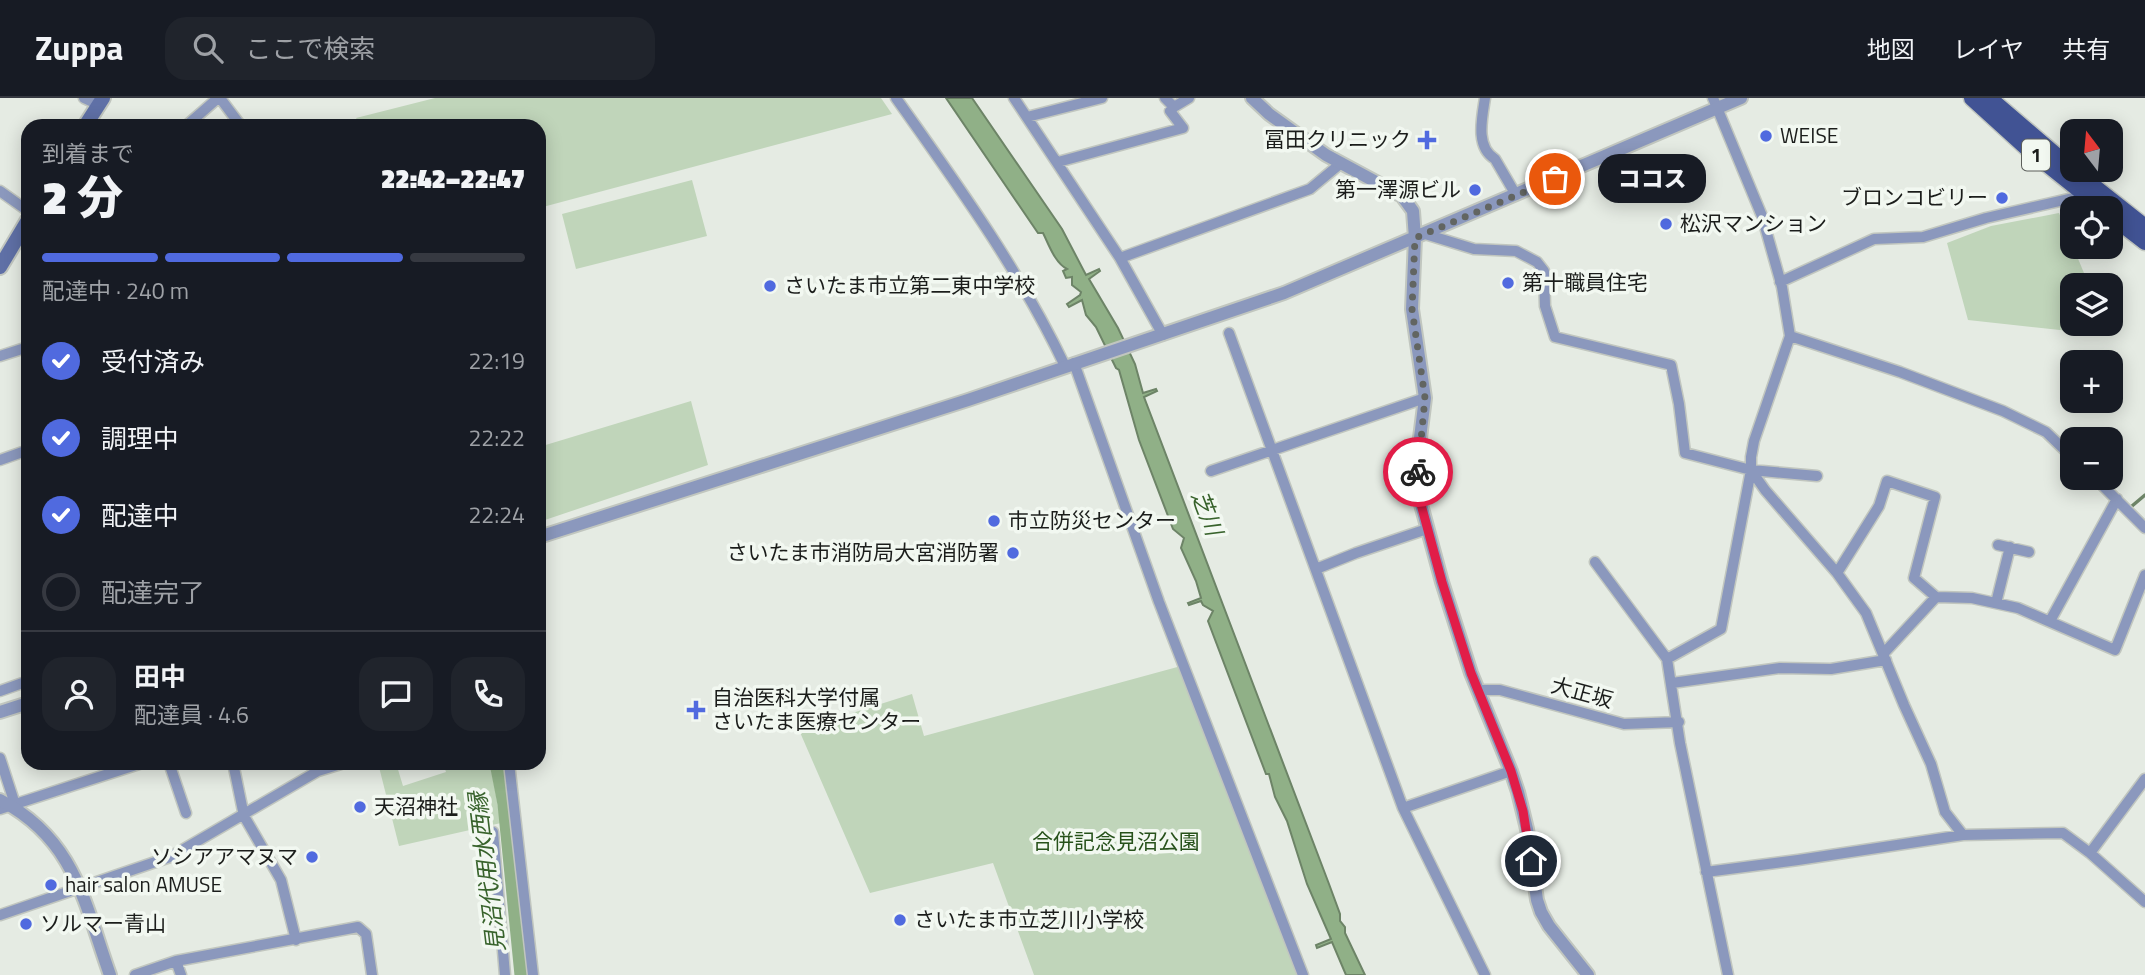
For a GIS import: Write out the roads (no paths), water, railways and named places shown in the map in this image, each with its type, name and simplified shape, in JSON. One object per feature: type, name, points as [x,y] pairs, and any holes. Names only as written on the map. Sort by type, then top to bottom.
[{"type":"main road","name":"1","points":[[1972,98],[2027,148],[2086,195]]},
{"type":"main road","name":"1","points":[[1989,98],[2060,158]]},
{"type":"main road","points":[[89,119],[101,101]]},
{"type":"main road","name":"1","points":[[2089,182],[2145,227]]},
{"type":"main road","points":[[2123,225],[2145,242]]},
{"type":"main road","points":[[0,267],[21,232]]},
{"type":"street","points":[[84,98],[101,101]]},
{"type":"street","points":[[194,119],[219,98],[236,119]]},
{"type":"street","points":[[896,98],[962,190],[1074,364],[1159,602],[1303,975]]},
{"type":"street","points":[[1014,98],[1120,258],[1158,337]]},
{"type":"street","points":[[1027,117],[1102,98]]},
{"type":"street","points":[[1165,98],[1174,107]]},
{"type":"street","points":[[1058,162],[1184,128],[1170,111],[1188,98]]},
{"type":"street","points":[[1252,98],[1302,139],[1340,164],[1402,196],[1413,211],[1420,236],[1412,309],[1425,398],[1418,454],[1419,497],[1478,690],[1511,771],[1527,828],[1541,912],[1588,975]]},
{"type":"street","points":[[1485,98],[1480,132],[1490,156],[1495,159],[1516,195]]},
{"type":"street","points":[[546,535],[968,400],[1284,293],[1516,195],[1715,103],[1741,98]]},
{"type":"street","points":[[1667,659],[1721,629],[1754,441],[1790,336],[1780,282],[1762,216],[1715,103]]},
{"type":"street","points":[[1120,258],[1310,189],[1340,164]]},
{"type":"street","points":[[0,191],[21,206]]},
{"type":"street","points":[[1780,282],[1874,239],[1923,237],[1986,218],[2086,195]]},
{"type":"street","points":[[1420,236],[1474,249],[1516,251],[1537,262],[1544,271],[1545,306],[1555,337],[1671,365],[1685,453],[1751,470],[1818,476]]},
{"type":"street","points":[[1229,333],[1403,808],[1485,975]]},
{"type":"street","points":[[1790,336],[1900,372],[2003,411],[2046,432],[2060,445]]},
{"type":"street","points":[[0,356],[21,348]]},
{"type":"street","points":[[1211,471],[1425,398]]},
{"type":"street","points":[[0,458],[21,452]]},
{"type":"street","points":[[1751,470],[1765,491],[1837,573],[1866,613],[1931,764],[1945,812],[1963,835]]},
{"type":"street","points":[[1837,573],[1879,506],[1887,481],[1935,497],[1914,578],[1936,597],[1972,598],[2018,608],[2115,650],[2145,575]]},
{"type":"street","points":[[2108,490],[2145,528]]},
{"type":"street","points":[[2050,621],[2117,499]]},
{"type":"street","points":[[1316,569],[1427,529]]},
{"type":"street","points":[[1998,545],[2029,552]]},
{"type":"street","points":[[1996,603],[2010,547]]},
{"type":"street","points":[[1595,562],[1667,659],[1680,743],[1728,975]]},
{"type":"street","points":[[1672,683],[1780,668],[1831,669],[1885,657],[1936,597]]},
{"type":"street","points":[[0,691],[21,684]]},
{"type":"street","name":"大正坂","points":[[1478,690],[1500,690],[1624,724],[1678,722]]},
{"type":"street","points":[[0,712],[21,705]]},
{"type":"street","points":[[0,758],[13,798],[4,805]]},
{"type":"street","points":[[4,805],[119,770]]},
{"type":"street","points":[[171,770],[186,813]]},
{"type":"street","points":[[234,770],[244,816],[282,880],[296,940]]},
{"type":"street","points":[[0,915],[170,857],[321,770]]},
{"type":"street","points":[[510,770],[530,975]]},
{"type":"street","points":[[1403,808],[1511,771]]},
{"type":"street","points":[[2090,853],[2145,779]]},
{"type":"street","points":[[4,805],[29,817],[55,842],[65,857],[79,887],[110,975]]},
{"type":"street","points":[[493,832],[505,975]]},
{"type":"street","points":[[1706,872],[1963,835],[2063,833],[2145,901]]},
{"type":"street","points":[[135,975],[176,961],[358,926],[366,934],[372,975]]},
{"type":"street","points":[[176,961],[181,975]]},
{"type":"waterway","points":[[2132,506],[2145,495]]},
{"type":"waterway","name":"見沼代用水西縁","points":[[500,770],[507,804],[524,975]]},
{"type":"place","name":"WEISE","points":[[1766,136]]},
{"type":"place","name":"冨田クリニック","points":[[1427,140]]},
{"type":"place","name":"ココス","points":[[1555,179]]},
{"type":"place","name":"第一澤源ビル","points":[[1475,190]]},
{"type":"place","name":"ブロンコビリー","points":[[2002,198]]},
{"type":"place","name":"松沢マンション","points":[[1666,224]]},
{"type":"place","name":"第十職員住宅","points":[[1508,283]]},
{"type":"place","name":"さいたま市立第二東中学校","points":[[770,286]]},
{"type":"place","name":"市立防災センター","points":[[994,521]]},
{"type":"place","name":"さいたま市消防局大宮消防署","points":[[1013,553]]},
{"type":"place","name":"自治医科大学付属 さいたま医療センター","points":[[696,710]]},
{"type":"place","name":"天沼神社","points":[[360,807]]},
{"type":"place","name":"ソシアアマヌマ","points":[[312,857]]},
{"type":"place","name":"hair salon AMUSE","points":[[51,885]]},
{"type":"place","name":"さいたま市立芝川小学校","points":[[900,920]]},
{"type":"place","name":"ソルマー青山","points":[[26,924]]},
{"type":"water label","name":"芝川","points":[[1207,513]]},
{"type":"park label","name":"合併記念見沼公園","points":[[1116,842]]}]
